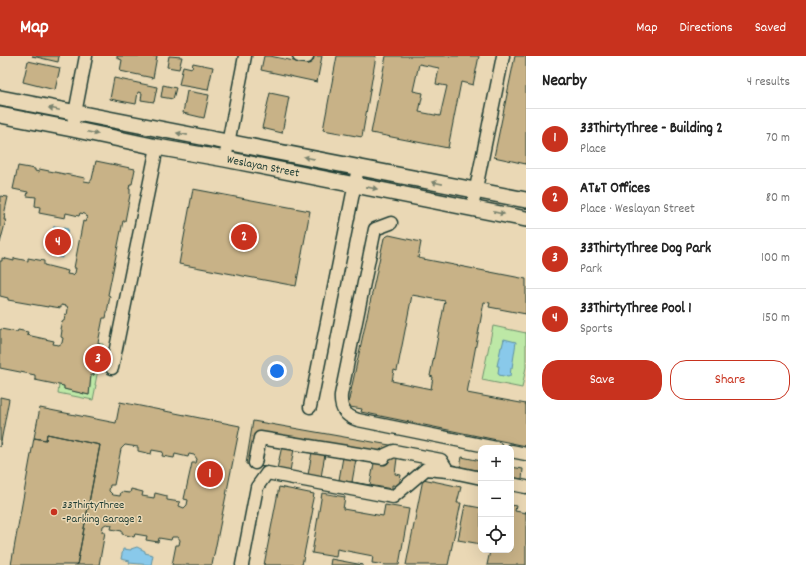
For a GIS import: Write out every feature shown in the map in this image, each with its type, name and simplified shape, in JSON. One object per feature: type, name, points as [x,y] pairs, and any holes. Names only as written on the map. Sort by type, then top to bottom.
[{"type":"main road","name":"Weslayan Street","points":[[0,98],[526,200]]},
{"type":"main road","name":"Weslayan Street","points":[[0,115],[526,219]]},
{"type":"street","points":[[72,129],[86,56]]},
{"type":"street","points":[[225,159],[245,56]]},
{"type":"street","points":[[472,208],[502,56]]},
{"type":"street","points":[[112,368],[156,147]]},
{"type":"street","points":[[310,407],[358,168]]},
{"type":"street","points":[[390,223],[376,229],[372,269],[365,303],[341,395],[344,412],[351,418],[358,420],[481,445]]},
{"type":"street","points":[[255,463],[260,438],[383,458],[389,452],[399,452],[441,460],[448,471]]},
{"type":"street","points":[[514,452],[526,454]]},
{"type":"street","points":[[242,565],[257,488],[267,473],[393,497],[426,469],[448,471],[478,477]]},
{"type":"street","points":[[514,485],[526,487]]},
{"type":"green space","points":[[493,326],[526,333],[526,367],[522,388],[482,380]]},
{"type":"green space","points":[[100,344],[103,344],[93,400],[58,393],[59,385],[64,386],[64,389],[89,395],[91,375],[94,375]]},
{"type":"water","points":[[54,226],[68,229],[62,258],[49,255]]},
{"type":"water","points":[[504,339],[516,342],[512,368],[510,376],[508,377],[499,375],[499,366],[497,366]]},
{"type":"water","points":[[137,547],[145,551],[145,553],[153,555],[151,565],[129,563],[130,561],[121,559],[123,549],[131,550]]},
{"type":"building","points":[[32,56],[59,56],[58,62]]},
{"type":"building","points":[[117,56],[157,56],[153,78],[120,71],[122,60],[117,58]]},
{"type":"building","points":[[169,56],[182,57],[179,69],[167,67]]},
{"type":"building","points":[[264,56],[308,64],[310,56],[322,56],[317,82],[261,70]]},
{"type":"building","points":[[337,56],[376,56],[362,137],[323,130]]},
{"type":"building","points":[[386,56],[479,56],[473,85],[461,82],[448,148],[371,133]],"holes":[[[419,64],[439,68],[436,84],[447,86],[440,116],[419,112],[423,93],[413,91]]]},
{"type":"building","points":[[515,56],[526,56],[526,164],[494,157]]},
{"type":"building","points":[[28,61],[60,68],[55,90],[23,82]]},
{"type":"building","points":[[193,63],[213,67],[208,90],[179,85],[183,66],[192,68]]},
{"type":"building","points":[[114,78],[157,87],[154,102],[141,100],[142,93],[138,92],[136,104],[110,99]]},
{"type":"building","points":[[163,85],[176,88],[173,99],[161,97]]},
{"type":"building","points":[[187,91],[209,95],[204,118],[183,113]]},
{"type":"building","points":[[270,93],[289,97],[282,133],[262,128]]},
{"type":"building","points":[[96,161],[135,169],[132,184],[130,184],[130,195],[125,221],[123,221],[108,295],[110,296],[106,318],[103,318],[98,343],[100,344],[94,375],[91,375],[89,395],[64,389],[64,386],[35,380],[35,375],[0,368],[1,329],[17,332],[18,330],[28,332],[27,335],[54,341],[53,344],[59,345],[62,343],[63,338],[61,337],[62,330],[60,329],[62,321],[64,321],[65,314],[67,315],[68,309],[67,306],[61,305],[61,308],[48,307],[8,300],[8,298],[0,296],[0,261],[2,261],[2,258],[14,261],[14,258],[28,261],[28,258],[44,261],[44,265],[68,271],[67,274],[73,275],[75,273],[76,268],[74,268],[83,221],[85,222],[87,217],[85,214],[80,213],[79,216],[66,213],[65,218],[39,213],[40,207],[35,206],[36,197],[27,196],[28,192],[13,189],[18,166],[35,169],[35,171],[39,172],[39,169],[85,178],[84,181],[90,182]]},
{"type":"building","points":[[193,189],[310,211],[296,286],[179,264]]},
{"type":"building","points":[[0,196],[8,197],[4,215],[4,220],[6,220],[0,243]]},
{"type":"building","points":[[389,235],[421,242],[418,258],[526,279],[526,314],[489,307],[490,303],[484,302],[467,393],[526,404],[526,446],[361,412],[362,409],[350,407],[348,404],[384,238]],"holes":[[[412,295],[445,301],[430,376],[433,377],[431,389],[392,381],[394,370],[397,371]]]},
{"type":"building","points":[[0,397],[9,399],[0,447]]},
{"type":"building","points":[[120,402],[240,426],[212,565],[172,565],[176,545],[179,545],[180,540],[178,537],[172,537],[171,540],[159,538],[158,542],[146,540],[147,536],[135,534],[134,537],[122,534],[122,531],[111,529],[112,525],[106,524],[103,526],[102,532],[105,532],[99,565],[77,565],[100,445],[47,434],[46,440],[34,438],[40,408],[116,423]],"holes":[[[125,445],[138,447],[138,451],[151,454],[152,450],[163,452],[162,456],[174,458],[175,454],[188,457],[189,454],[194,455],[197,459],[196,463],[192,463],[184,499],[188,500],[187,505],[184,508],[179,506],[180,502],[167,500],[167,496],[155,493],[154,498],[142,496],[143,492],[131,489],[130,493],[121,492],[120,496],[113,495],[109,491],[110,485],[114,485],[121,449]]]},
{"type":"building","points":[[253,421],[441,454],[440,466],[397,458],[395,474],[401,475],[399,486],[392,485],[392,489],[246,464]]},
{"type":"building","name":"33ThirtyThree -Parking Garage 2","points":[[47,434],[100,445],[77,565],[11,565],[34,438],[46,440]]},
{"type":"building","points":[[263,443],[282,446],[277,469],[259,466]]},
{"type":"building","points":[[294,449],[312,452],[308,475],[290,471]]},
{"type":"building","points":[[325,454],[343,457],[339,480],[321,477]]},
{"type":"building","points":[[462,457],[478,460],[478,470],[460,467]]},
{"type":"building","points":[[356,459],[374,463],[370,485],[352,482]]},
{"type":"building","points":[[514,468],[523,469],[522,479],[514,478]]},
{"type":"building","points":[[423,479],[461,487],[457,503],[461,503],[448,565],[406,565]]},
{"type":"building","points":[[279,487],[314,494],[311,508],[313,509],[302,565],[264,565]]},
{"type":"building","points":[[322,493],[345,497],[343,509],[383,516],[385,505],[409,509],[399,565],[372,563],[373,556],[337,549],[336,557],[312,553]]},
{"type":"building","points":[[465,505],[478,507],[478,543],[458,540]]},
{"type":"building","points":[[514,506],[516,506],[515,511],[526,513],[526,565],[487,565],[490,553],[514,553]]},
{"type":"building","points":[[331,559],[363,565],[330,565]]},
{"type":"place","name":"AT&T Offices","points":[[244,237]]},
{"type":"place","name":"33ThirtyThree Pool 1","points":[[58,242]]},
{"type":"place","name":"33ThirtyThree Dog Park","points":[[98,359]]},
{"type":"place","name":"33ThirtyThree - Building 2","points":[[210,474]]},
{"type":"place","name":"33ThirtyThree -Parking Garage 2","points":[[54,512]]}]
